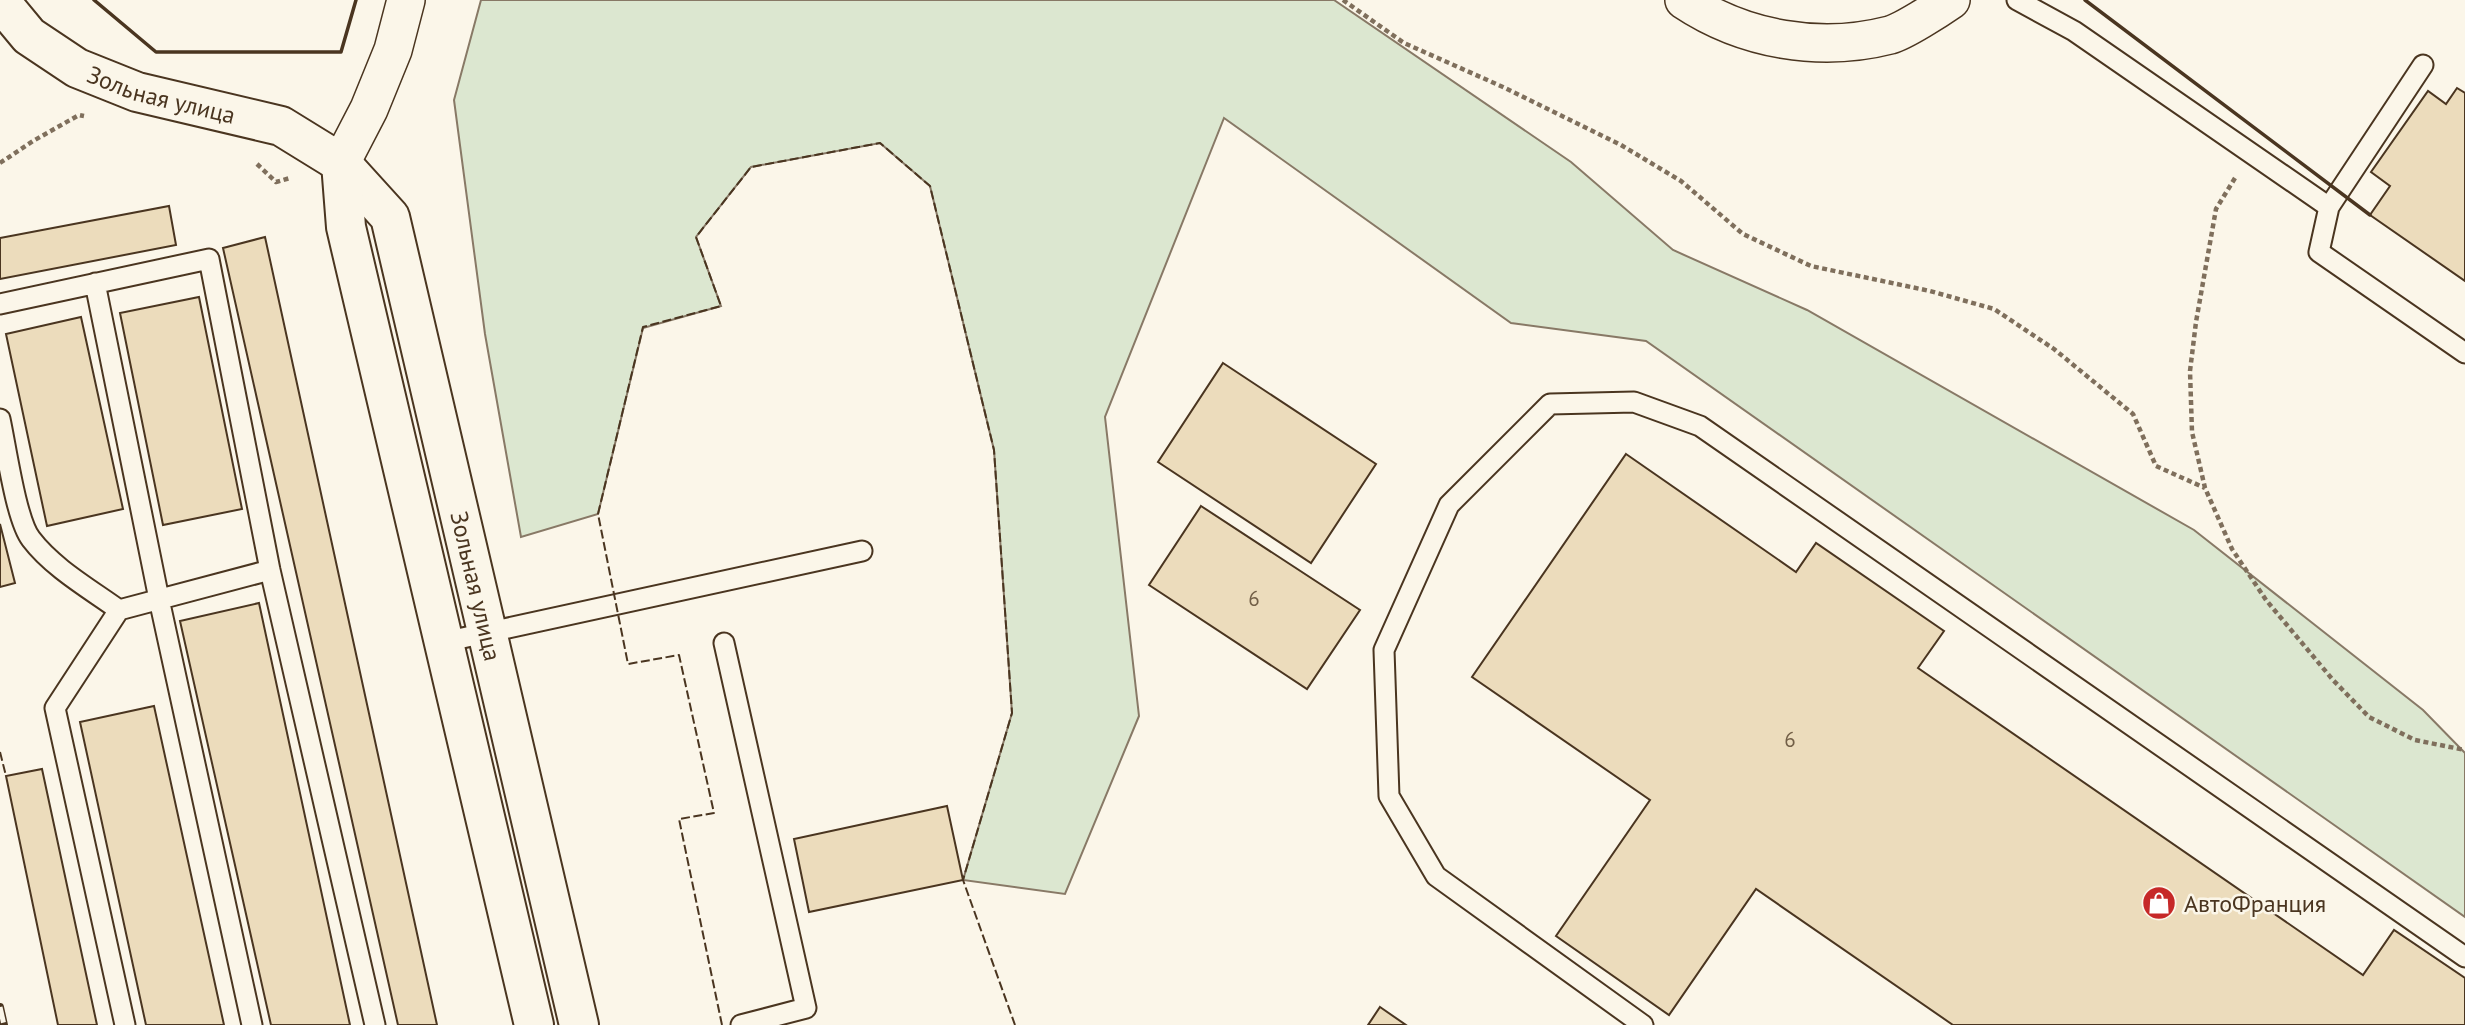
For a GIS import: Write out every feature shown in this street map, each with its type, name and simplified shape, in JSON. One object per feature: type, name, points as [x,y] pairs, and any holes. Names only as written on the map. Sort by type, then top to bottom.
[{"type":"street","points":[[341,163],[369,108],[393,50],[406,0]]},
{"type":"street","points":[[1684,0],[1753,34],[1792,42],[1842,42],[1892,34],[1951,0]]},
{"type":"street","name":"Зольная улица","points":[[0,1],[29,36],[77,68],[137,92],[281,126],[341,163],[390,217],[579,1025]]},
{"type":"street","name":"Зольная улица","points":[[341,163],[346,227],[534,1025]]},
{"type":"lane","points":[[2017,0],[2074,31],[2329,207]]},
{"type":"lane","points":[[2423,65],[2329,207],[2319,252],[2465,353]]},
{"type":"lane","points":[[0,304],[209,258],[270,570],[375,1025]]},
{"type":"lane","points":[[95,284],[159,600],[252,1025]]},
{"type":"lane","points":[[1643,1025],[1436,876],[1389,796],[1384,650],[1449,505],[1550,404],[1634,402],[1700,426],[2465,957]]},
{"type":"lane","points":[[0,419],[19,512],[29,537],[47,558],[119,610]]},
{"type":"lane","points":[[444,642],[862,551]]},
{"type":"lane","points":[[125,1025],[55,708],[119,610],[270,570]]},
{"type":"lane","points":[[724,643],[806,1008],[741,1025]]},
{"type":"path","points":[[1343,0],[1404,43],[1503,87],[1622,145],[1681,181],[1742,234],[1811,266],[1930,291],[1994,309],[2054,349],[2133,414],[2156,466],[2205,488]]},
{"type":"path","points":[[0,163],[79,115],[93,118]]},
{"type":"path","points":[[2251,154],[2216,209],[2196,322],[2190,371],[2192,432],[2205,488],[2232,549],[2266,600],[2333,680],[2369,717],[2415,740],[2465,750]]},
{"type":"path","points":[[256,163],[276,182]]},
{"type":"green space","points":[[481,0],[1334,0],[1571,162],[1673,250],[1807,310],[2194,530],[2423,710],[2465,753],[2465,917],[1646,341],[1511,323],[1224,118],[1105,417],[1139,716],[1065,894],[963,880],[1012,713],[994,450],[930,186],[880,143],[751,167],[696,237],[721,306],[643,328],[598,514],[521,537],[485,334],[454,100]]},
{"type":"building","points":[[2457,88],[2465,93],[2465,281],[2370,215],[2390,186],[2371,172],[2428,91],[2446,104]]},
{"type":"building","points":[[169,206],[176,245],[0,279],[0,238]]},
{"type":"building","points":[[265,237],[437,1025],[398,1025],[223,248]]},
{"type":"building","points":[[199,297],[242,509],[163,525],[120,313]]},
{"type":"building","points":[[81,317],[123,509],[47,526],[6,334]]},
{"type":"building","points":[[1223,363],[1376,464],[1311,563],[1158,462]]},
{"type":"building","points":[[1626,454],[1796,572],[1816,543],[1944,631],[1918,668],[2363,975],[2394,930],[2465,978],[2465,1025],[1953,1025],[1756,889],[1669,1015],[1556,936],[1650,800],[1472,677]]},
{"type":"building","points":[[1201,506],[1360,610],[1307,689],[1149,585]]},
{"type":"building","points":[[0,524],[15,583],[0,587]]},
{"type":"building","points":[[259,603],[350,1025],[271,1025],[180,621]]},
{"type":"building","points":[[154,706],[224,1025],[146,1025],[80,722]]},
{"type":"building","points":[[42,769],[97,1025],[58,1025],[6,776]]},
{"type":"building","points":[[947,806],[963,880],[809,912],[794,839]]},
{"type":"building","points":[[1380,1007],[1406,1025],[1368,1025]]},
{"type":"railway","points":[[0,1007],[4,1025]]},
{"type":"fence","points":[[722,1025],[679,819],[714,813],[679,655],[628,664],[598,514],[643,327],[721,306],[696,237],[751,167],[880,143],[930,186],[994,450],[1012,713],[963,880],[1015,1025]]},
{"type":"fence","points":[[0,752],[6,776]]},
{"type":"wall","points":[[94,0],[156,52],[341,52],[356,0]]},
{"type":"wall","points":[[2085,0],[2370,215]]},
{"type":"place","name":"АвтоФранция","points":[[2159,903]]}]
